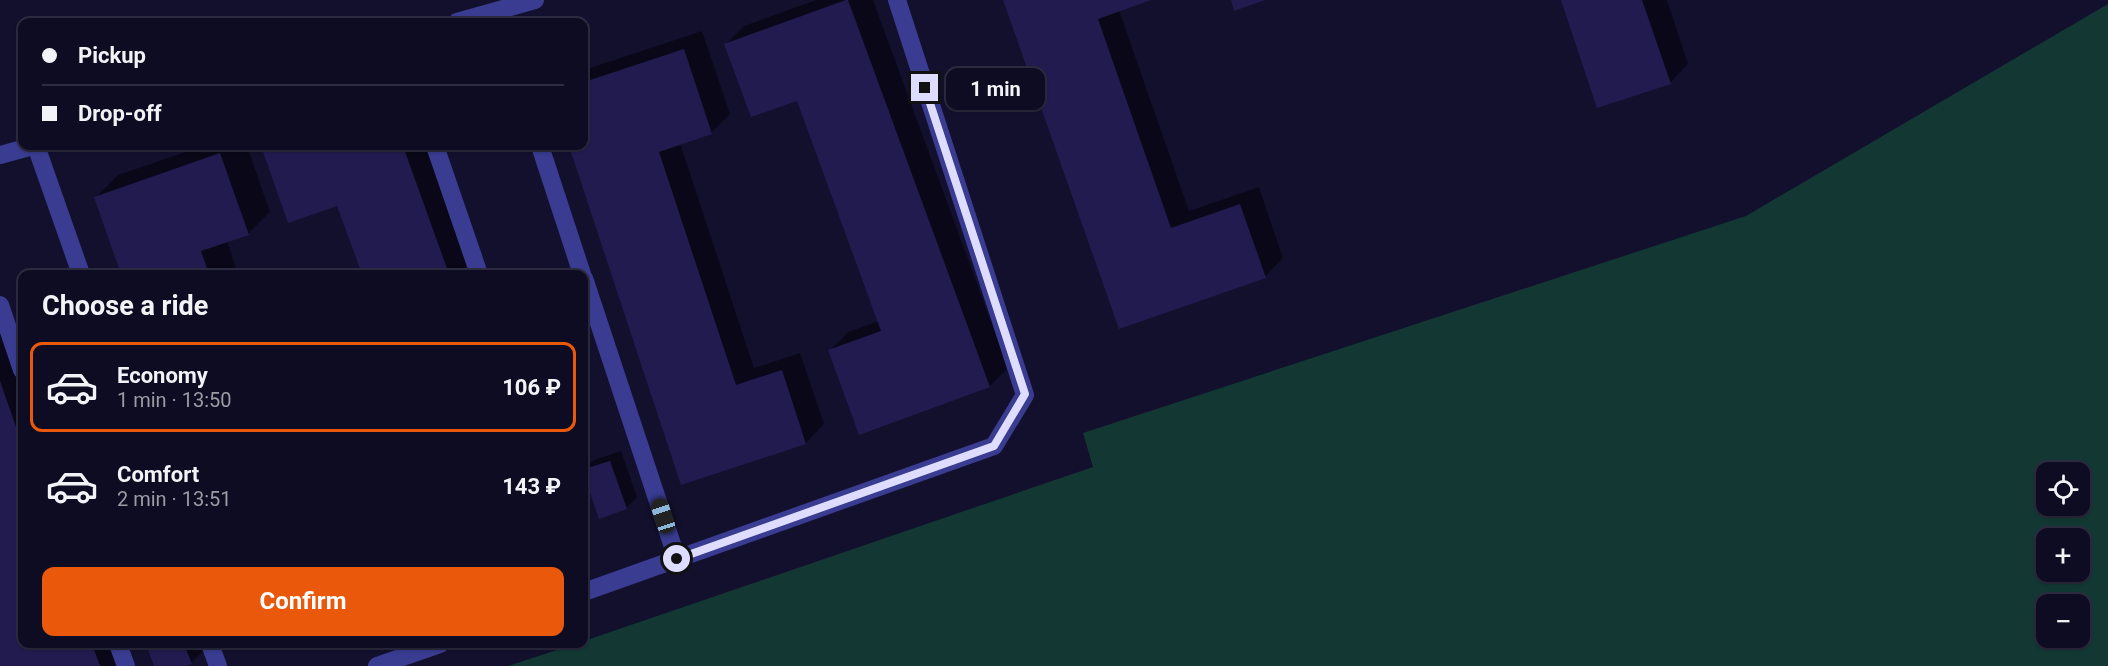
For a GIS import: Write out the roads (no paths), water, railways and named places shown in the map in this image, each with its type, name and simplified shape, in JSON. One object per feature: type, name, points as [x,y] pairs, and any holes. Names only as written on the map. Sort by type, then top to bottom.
[{"type":"lane","points":[[497,17],[535,0]]},
{"type":"lane","points":[[588,586],[677,559],[994,446],[1025,394],[897,0]]},
{"type":"lane","points":[[0,155],[19,150]]},
{"type":"lane","points":[[36,150],[80,270]]},
{"type":"lane","points":[[436,150],[478,270]]},
{"type":"lane","points":[[541,150],[581,270]]},
{"type":"lane","points":[[588,291],[677,559]]},
{"type":"lane","points":[[0,305],[18,358]]},
{"type":"lane","points":[[119,648],[126,666]]},
{"type":"lane","points":[[211,648],[218,666]]},
{"type":"lane","points":[[377,666],[429,648]]}]
